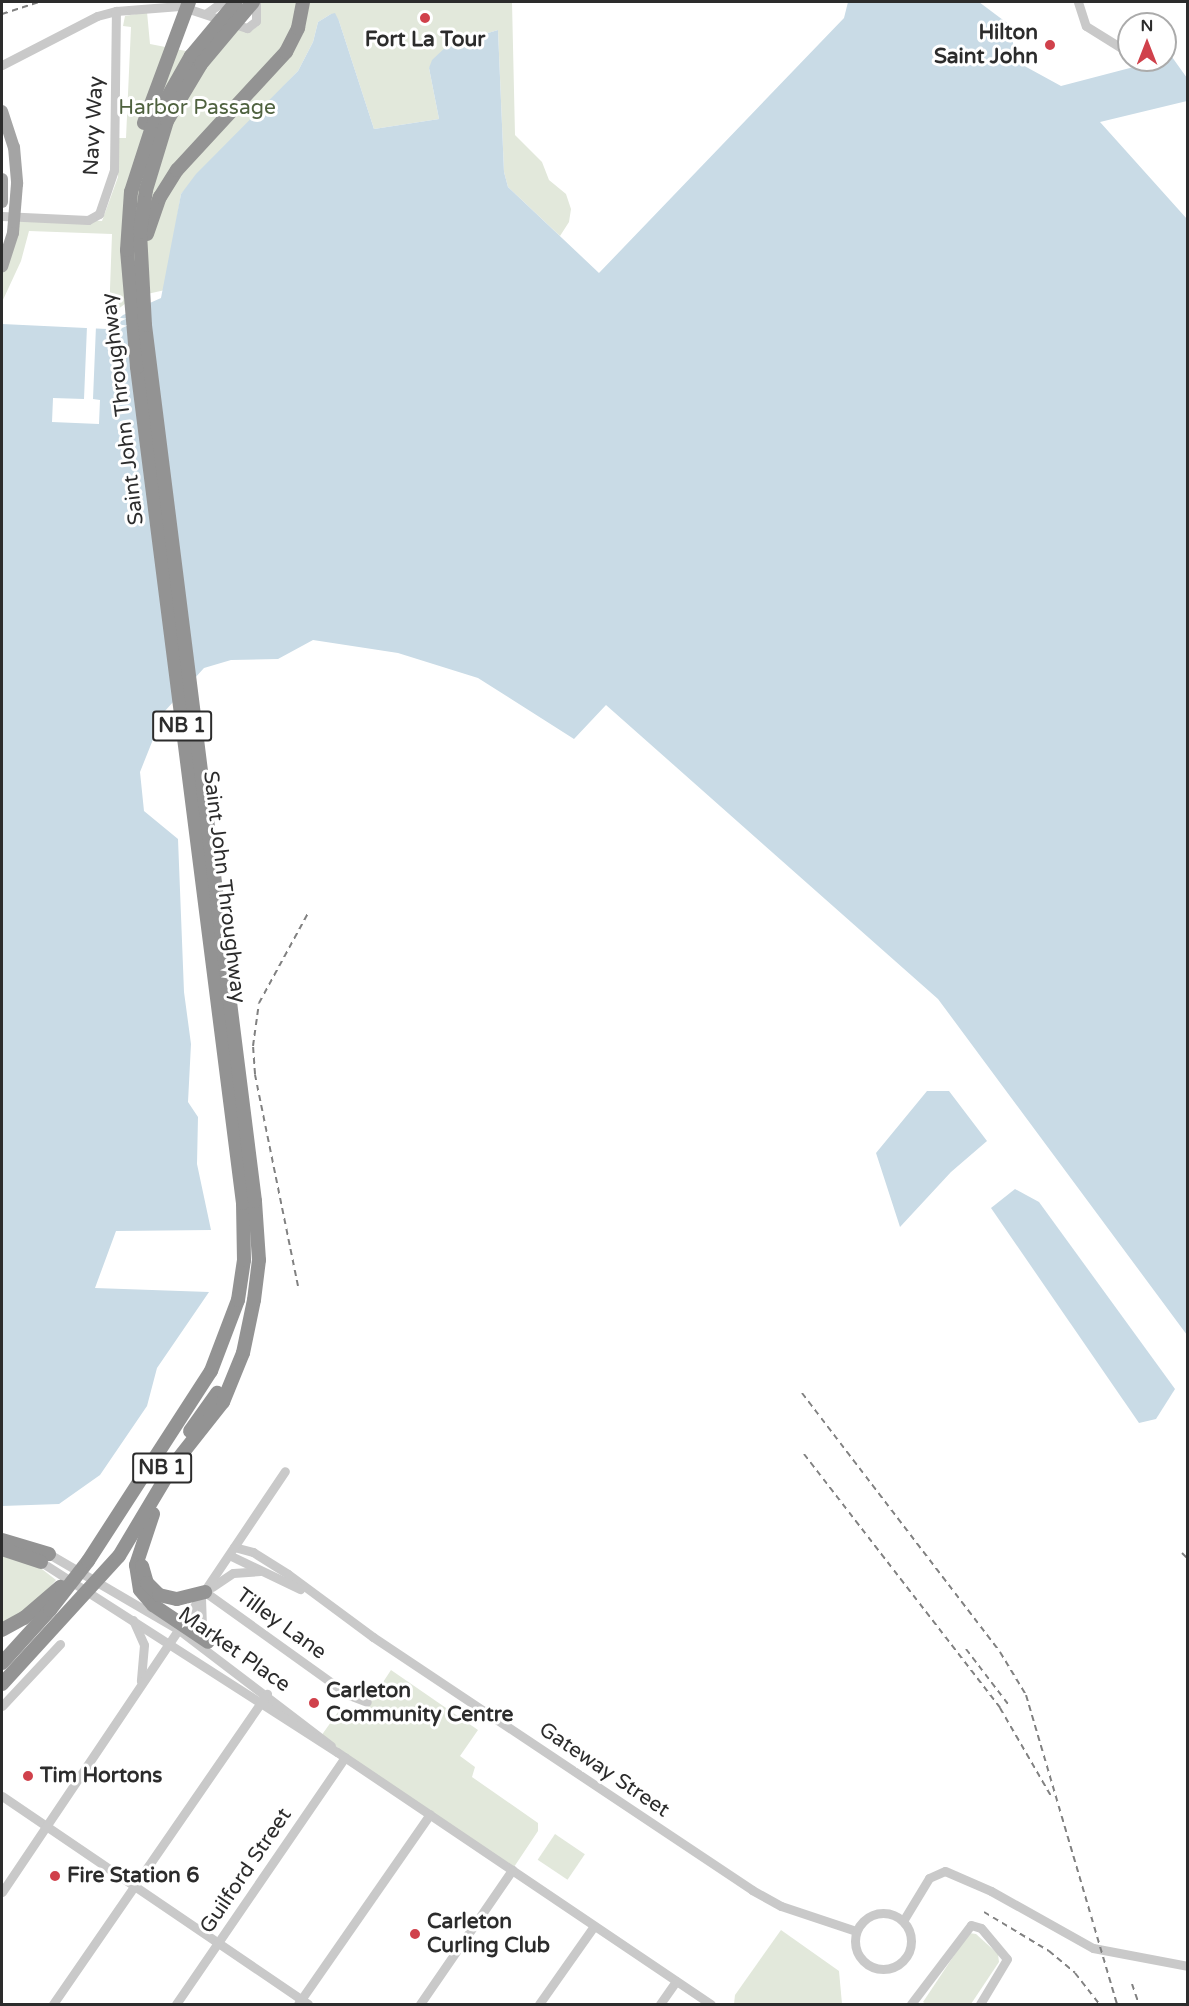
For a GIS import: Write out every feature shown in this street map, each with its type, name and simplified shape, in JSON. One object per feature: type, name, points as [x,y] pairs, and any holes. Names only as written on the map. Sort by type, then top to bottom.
[{"type":"highway","points":[[131,192],[134,154],[189,2]]},
{"type":"highway","name":"Saint John Throughway","points":[[2,1664],[50,1610],[88,1561],[210,1371],[235,1309],[244,1260],[243,1203],[137,367],[128,268],[131,192],[148,136],[170,88],[236,2]]},
{"type":"highway","name":"Saint John Throughway","points":[[2,1684],[66,1617],[119,1556],[174,1464],[209,1422],[234,1378],[251,1316],[259,1260],[254,1192],[141,265],[146,190],[167,122],[201,64],[255,2]]},
{"type":"highway","points":[[141,265],[150,221],[168,183],[283,58],[298,28],[303,2]]},
{"type":"highway","name":"Saint John Throughway","points":[[66,1617],[115,1550],[167,1460],[219,1391],[251,1316]]},
{"type":"highway","points":[[208,1642],[181,1627],[140,1590],[136,1574],[140,1550],[161,1495],[209,1422]]},
{"type":"highway","points":[[2,1540],[45,1558]]},
{"type":"highway","points":[[2,1549],[45,1558]]},
{"type":"highway","points":[[140,1550],[147,1583],[159,1595],[177,1599],[203,1595]]},
{"type":"highway","points":[[2,1630],[41,1604],[88,1561]]},
{"type":"main road","points":[[2,111],[14,147],[16,217],[2,266]]},
{"type":"main road","points":[[2,179],[2,202]]},
{"type":"street","points":[[207,14],[222,2]]},
{"type":"street","points":[[2,65],[87,21],[116,10],[170,5],[207,14],[230,25],[247,28],[256,21],[255,2]]},
{"type":"street","points":[[1078,2],[1086,26],[1117,45]]},
{"type":"street","name":"Navy Way","points":[[2,216],[88,220],[99,214],[114,170],[116,10]]},
{"type":"street","points":[[2,1892],[285,1470]]},
{"type":"street","name":"Gateway Street","points":[[232,1551],[313,1595]]},
{"type":"street","name":"Gateway Street","points":[[232,1551],[253,1552],[313,1595],[752,1890],[781,1906],[856,1931]]},
{"type":"street","name":"Market Place","points":[[45,1558],[181,1627],[341,1754]]},
{"type":"street","name":"Market Place","points":[[45,1558],[260,1704],[341,1754]]},
{"type":"street","points":[[203,1595],[233,1573],[256,1570],[269,1573]]},
{"type":"street","points":[[203,1595],[202,1624],[208,1642],[255,1684]]},
{"type":"street","name":"Tilley Lane","points":[[203,1595],[349,1695],[367,1702]]},
{"type":"street","points":[[129,1616],[144,1646],[140,1685]]},
{"type":"street","points":[[2,1706],[60,1644]]},
{"type":"street","points":[[53,2004],[267,1694]]},
{"type":"street","points":[[341,1754],[711,2004]]},
{"type":"street","name":"Guilford Street","points":[[176,2004],[341,1754]]},
{"type":"street","points":[[2,1796],[302,2003],[430,1814]]},
{"type":"street","points":[[420,2004],[512,1870]]},
{"type":"street","points":[[903,1920],[929,1878],[945,1871],[991,1891],[1093,1948],[1188,1966]]},
{"type":"street","points":[[877,1913],[903,1920],[911,1937],[908,1955],[885,1970],[860,1958],[856,1931],[861,1923],[877,1913]]},
{"type":"street","points":[[911,2004],[971,1925],[981,1928],[1008,1959],[980,2004]]},
{"type":"street","points":[[540,2004],[594,1926]]},
{"type":"street","points":[[660,2004],[676,1981]]},
{"type":"green space","name":"Harbor Passage","points":[[256,2],[512,2],[515,135],[542,162],[549,180],[566,194],[571,209],[569,222],[560,236],[508,187],[504,172],[498,30],[448,45],[429,68],[439,119],[374,129],[339,21],[331,14],[318,22],[313,42],[298,71],[181,194],[165,290],[134,297],[109,316],[112,234],[29,231],[21,261],[2,302],[2,266],[16,217],[102,221],[118,177],[118,138],[126,138],[131,27],[123,26],[125,16],[147,12],[150,44],[191,52],[210,25],[211,15],[252,26]]},
{"type":"green space","points":[[2,1554],[38,1566],[56,1580],[34,1605],[2,1625]]},
{"type":"green space","points":[[391,1670],[478,1730],[460,1756],[475,1767],[472,1777],[538,1823],[538,1831],[512,1870],[321,1736],[341,1708],[366,1708]]},
{"type":"green space","points":[[555,1834],[585,1854],[568,1880],[538,1860]]},
{"type":"green space","points":[[781,1930],[839,1971],[842,2004],[734,2004],[735,1995]]},
{"type":"green space","points":[[969,1933],[976,1934],[998,1954],[999,1962],[971,2004],[926,2004],[923,2002]]},
{"type":"water","points":[[848,2],[979,2],[1007,23],[1019,63],[1061,86],[1117,71],[1177,72],[1177,64],[1187,78],[1187,101],[1100,122],[1187,219],[1187,1335],[938,999],[606,705],[574,739],[478,678],[398,653],[313,640],[278,659],[231,660],[204,668],[164,712],[140,772],[144,811],[178,839],[184,992],[191,1044],[188,1102],[198,1117],[197,1164],[211,1230],[116,1231],[95,1288],[209,1292],[157,1368],[147,1406],[100,1475],[59,1504],[2,1506],[2,324],[107,329],[123,315],[161,298],[181,194],[196,174],[298,71],[313,42],[318,22],[331,14],[335,13],[339,21],[374,129],[439,119],[429,68],[432,60],[448,45],[498,30],[504,172],[508,187],[599,273],[844,18]]},
{"type":"water","points":[[927,1091],[949,1091],[987,1141],[951,1172],[900,1227],[876,1153]]},
{"type":"water","points":[[1015,1189],[1039,1202],[1175,1389],[1156,1419],[1139,1423],[991,1208]]},
{"type":"pier","points":[[87,326],[96,326],[93,399],[100,400],[99,424],[52,422],[53,398],[84,399]]},
{"type":"railway","points":[[2,14],[38,2]]},
{"type":"railway","points":[[298,1286],[255,1074],[253,1046],[259,1003],[308,913]]},
{"type":"railway","points":[[802,1393],[1000,1652],[1026,1695],[1117,2004]]},
{"type":"railway","points":[[804,1454],[1000,1708],[1051,1796]]},
{"type":"railway","points":[[1182,1553],[1188,1559]]},
{"type":"railway","points":[[966,1649],[1008,1704]]},
{"type":"railway","points":[[984,1912],[1049,1951],[1075,1973],[1099,2004]]},
{"type":"railway","points":[[1132,1984],[1139,2004]]},
{"type":"place","name":"Fort La Tour","points":[[425,18]]},
{"type":"place","name":"Hilton Saint John","points":[[1050,45]]},
{"type":"place","name":"Carleton Community Centre","points":[[314,1703]]},
{"type":"place","name":"Tim Hortons","points":[[28,1776]]},
{"type":"place","name":"Fire Station 6","points":[[55,1876]]},
{"type":"place","name":"Carleton Curling Club","points":[[415,1934]]}]
